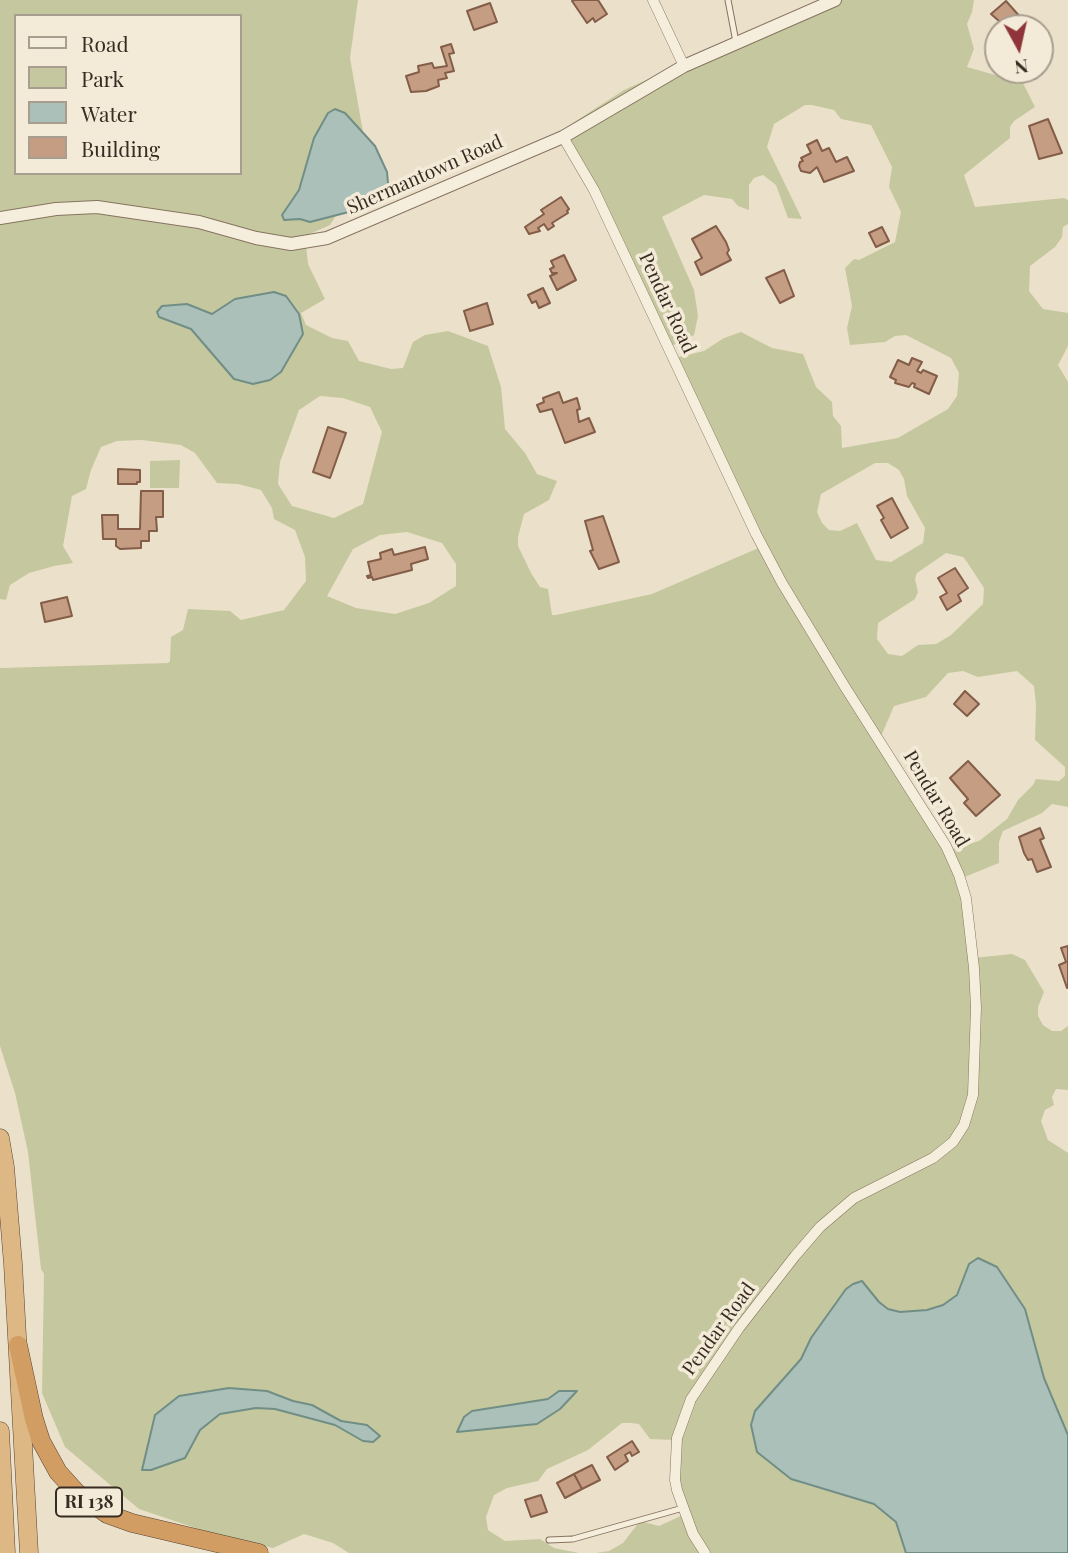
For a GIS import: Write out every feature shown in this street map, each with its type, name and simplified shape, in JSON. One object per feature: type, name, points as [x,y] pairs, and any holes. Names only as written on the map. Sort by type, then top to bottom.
[{"type":"highway","points":[[0,1138],[10,1216],[29,1553]]},
{"type":"highway","name":"RI 138","points":[[18,1345],[41,1441],[58,1472],[77,1493],[107,1514],[132,1524],[259,1553]]},
{"type":"highway","points":[[0,1431],[6,1553]]},
{"type":"street","points":[[653,0],[684,66]]},
{"type":"street","name":"Shermantown Road","points":[[0,218],[97,206],[199,222],[256,238],[291,244],[327,238],[563,136],[684,66],[835,0]]},
{"type":"street","name":"Pendar Road","points":[[563,136],[622,247],[696,408],[782,583],[946,846],[966,898],[974,968],[976,1008],[973,1095],[964,1125],[953,1142],[933,1158],[854,1198],[827,1220],[739,1328],[696,1390],[682,1420],[674,1466],[677,1490],[693,1534],[705,1553]]},
{"type":"lane","points":[[728,0],[736,42]]},
{"type":"lane","points":[[550,1540],[573,1539],[683,1508]]},
{"type":"green space","points":[[0,0],[358,0],[350,58],[363,132],[345,113],[314,138],[299,190],[282,215],[284,220],[300,219],[310,222],[337,214],[330,225],[305,236],[308,264],[325,299],[301,313],[306,325],[332,338],[348,341],[359,361],[391,369],[403,368],[413,342],[425,335],[448,331],[488,346],[501,387],[505,429],[525,453],[537,474],[557,481],[549,500],[524,514],[518,537],[518,546],[531,573],[540,587],[548,589],[552,615],[556,615],[652,594],[763,546],[674,358],[704,351],[724,338],[741,332],[772,348],[803,354],[816,387],[832,402],[833,416],[841,426],[842,448],[898,438],[948,409],[957,396],[959,373],[951,358],[906,335],[895,336],[885,342],[850,345],[847,328],[852,306],[845,268],[854,259],[859,260],[895,242],[901,212],[889,187],[892,167],[871,125],[841,119],[834,110],[812,105],[805,105],[774,124],[767,147],[802,219],[788,218],[776,185],[763,175],[754,178],[749,185],[749,210],[738,206],[732,199],[704,195],[662,217],[694,290],[698,316],[694,335],[669,347],[562,130],[624,90],[824,0],[974,0],[967,24],[974,49],[967,67],[984,72],[984,84],[1024,84],[1035,107],[1014,121],[1010,127],[1010,138],[964,175],[975,207],[1064,198],[1068,200],[1068,224],[1063,227],[1062,237],[1055,247],[1030,266],[1029,291],[1043,309],[1068,313],[1068,346],[1058,365],[1068,382],[1068,807],[1052,804],[1042,813],[1003,831],[999,842],[999,863],[962,878],[973,958],[1012,954],[1025,960],[1044,992],[1038,1007],[1038,1016],[1043,1025],[1052,1031],[1061,1031],[1068,1026],[1068,1090],[1056,1089],[1052,1097],[1054,1105],[1045,1110],[1041,1121],[1048,1140],[1068,1153],[1068,1435],[1044,1378],[969,1264],[957,1295],[943,1305],[927,1310],[900,1312],[888,1309],[862,1281],[846,1289],[811,1338],[801,1359],[755,1411],[800,1483],[874,1504],[896,1522],[906,1553],[596,1553],[609,1551],[623,1543],[640,1521],[659,1526],[683,1515],[676,1482],[676,1440],[650,1439],[639,1424],[631,1423],[622,1423],[588,1450],[547,1469],[538,1481],[507,1488],[494,1495],[486,1517],[488,1530],[505,1541],[540,1539],[554,1548],[579,1553],[349,1553],[333,1543],[304,1534],[273,1548],[219,1536],[139,1509],[65,1447],[42,1393],[44,1274],[41,1269],[28,1152],[15,1093],[0,1046],[0,668],[168,663],[171,637],[183,630],[188,609],[230,611],[241,620],[284,610],[306,581],[305,557],[295,530],[274,519],[272,508],[261,490],[238,484],[217,483],[195,453],[181,445],[142,440],[117,441],[101,447],[86,489],[72,496],[63,546],[73,563],[29,573],[10,585],[6,600],[0,599]],"holes":[[[235,299],[198,336],[191,329],[186,304],[212,314]],[[320,396],[343,398],[370,407],[382,432],[363,504],[334,518],[292,506],[278,484],[280,462],[299,410]],[[875,463],[888,463],[899,470],[904,479],[907,496],[925,528],[923,543],[891,562],[876,560],[857,523],[840,531],[829,530],[817,512],[821,494]],[[407,532],[442,543],[456,564],[456,586],[429,603],[395,614],[356,608],[327,596],[353,549],[380,535]],[[946,553],[963,557],[984,588],[983,604],[951,635],[936,644],[918,645],[902,656],[888,654],[877,639],[878,623],[915,599],[918,592],[915,579],[917,573]],[[963,671],[978,677],[1017,671],[1034,686],[1035,740],[1065,767],[1065,776],[1059,781],[1036,779],[1018,800],[1007,819],[979,841],[949,850],[879,741],[894,706],[926,697],[948,673]],[[229,1388],[267,1391],[312,1405],[341,1421],[367,1425],[363,1441],[336,1425],[275,1409],[256,1408],[220,1414],[200,1430],[201,1392]],[[549,1399],[537,1424],[458,1431],[472,1411]]]},
{"type":"green space","points":[[180,460],[179,488],[150,488],[150,461]]},
{"type":"water","points":[[335,109],[345,113],[375,146],[387,172],[389,194],[368,207],[310,222],[300,219],[284,220],[282,215],[299,190],[314,138],[328,113]]},
{"type":"water","points":[[274,292],[286,296],[299,314],[303,334],[281,372],[270,380],[253,384],[234,379],[191,329],[159,317],[157,312],[162,306],[187,304],[212,314],[235,299]]},
{"type":"water","points":[[978,1258],[997,1267],[1025,1309],[1044,1378],[1068,1435],[1068,1553],[906,1553],[896,1522],[874,1504],[791,1479],[757,1452],[751,1425],[755,1411],[801,1359],[811,1338],[846,1289],[862,1281],[888,1309],[900,1312],[927,1310],[943,1305],[957,1295],[969,1264]]},
{"type":"water","points":[[229,1388],[267,1391],[312,1405],[341,1421],[367,1425],[380,1436],[373,1442],[363,1441],[335,1425],[275,1409],[256,1408],[220,1414],[200,1430],[185,1458],[151,1470],[142,1470],[155,1415],[179,1396]]},
{"type":"water","points":[[559,1391],[577,1391],[560,1409],[537,1424],[457,1432],[464,1417],[472,1411],[548,1399]]},
{"type":"building","points":[[598,0],[607,14],[595,22],[593,18],[587,23],[572,1]]},
{"type":"building","points":[[1006,1],[1018,14],[991,14]]},
{"type":"building","points":[[490,3],[497,22],[474,30],[467,11]]},
{"type":"building","points":[[451,44],[454,53],[449,54],[454,71],[445,73],[447,78],[438,80],[439,86],[426,91],[411,92],[406,76],[419,72],[418,66],[432,63],[434,68],[447,66],[441,47]]},
{"type":"building","points":[[1048,119],[1062,153],[1039,159],[1029,126]]},
{"type":"building","points":[[817,140],[822,151],[829,148],[836,162],[847,157],[854,171],[824,182],[817,167],[810,173],[801,171],[801,158],[811,153],[807,145]]},
{"type":"building","points":[[561,197],[569,209],[568,213],[552,223],[554,226],[548,230],[544,224],[538,228],[540,231],[529,234],[525,227],[544,214],[541,210]]},
{"type":"building","points":[[716,226],[726,242],[731,260],[701,275],[695,262],[702,258],[692,239]]},
{"type":"building","points":[[882,227],[889,241],[876,247],[869,233]]},
{"type":"building","points":[[564,255],[576,280],[557,290],[550,276],[557,273],[552,273],[550,269],[554,267],[551,261]]},
{"type":"building","points":[[784,270],[794,296],[780,303],[766,278]]},
{"type":"building","points":[[543,288],[550,303],[539,308],[536,301],[532,303],[528,295]]},
{"type":"building","points":[[487,303],[493,324],[470,331],[464,311]]},
{"type":"building","points":[[912,358],[922,362],[917,371],[921,373],[923,370],[937,376],[929,394],[914,387],[915,384],[912,383],[909,387],[895,383],[896,380],[890,377],[898,360],[909,365]]},
{"type":"building","points":[[559,392],[563,403],[577,398],[579,422],[589,418],[595,432],[565,443],[552,409],[540,412],[537,405],[544,402],[543,398]]},
{"type":"building","points":[[328,427],[346,433],[330,478],[313,472]]},
{"type":"building","points":[[118,469],[140,470],[140,482],[118,484]]},
{"type":"building","points":[[141,491],[163,491],[163,517],[156,517],[157,531],[149,531],[149,541],[141,541],[141,548],[120,549],[116,546],[116,539],[103,539],[102,515],[118,515],[118,529],[140,529]]},
{"type":"building","points":[[892,498],[908,528],[891,538],[877,506]]},
{"type":"building","points":[[603,516],[619,562],[599,569],[590,551],[593,550],[585,521]]},
{"type":"building","points":[[425,547],[428,559],[411,564],[412,570],[373,580],[372,577],[368,578],[367,576],[371,575],[368,562],[381,559],[380,553],[392,549],[394,555]]},
{"type":"building","points":[[955,568],[968,588],[958,595],[961,601],[947,610],[940,597],[947,593],[938,578]]},
{"type":"building","points":[[67,597],[72,616],[45,622],[41,603]]},
{"type":"building","points":[[965,691],[979,704],[967,716],[954,704]]},
{"type":"building","points":[[968,761],[1000,795],[976,816],[964,803],[968,799],[950,778]]},
{"type":"building","points":[[1040,828],[1044,838],[1040,840],[1051,867],[1037,872],[1032,859],[1028,860],[1024,853],[1019,837]]},
{"type":"building","points":[[1068,946],[1067,988],[1059,965],[1066,962],[1061,948]]},
{"type":"building","points":[[632,1441],[639,1452],[632,1456],[630,1452],[625,1455],[628,1461],[615,1470],[607,1457]]},
{"type":"building","points":[[592,1465],[600,1480],[582,1489],[574,1474]]},
{"type":"building","points":[[574,1474],[582,1489],[565,1498],[557,1483]]},
{"type":"building","points":[[541,1495],[547,1512],[531,1517],[525,1500]]}]
